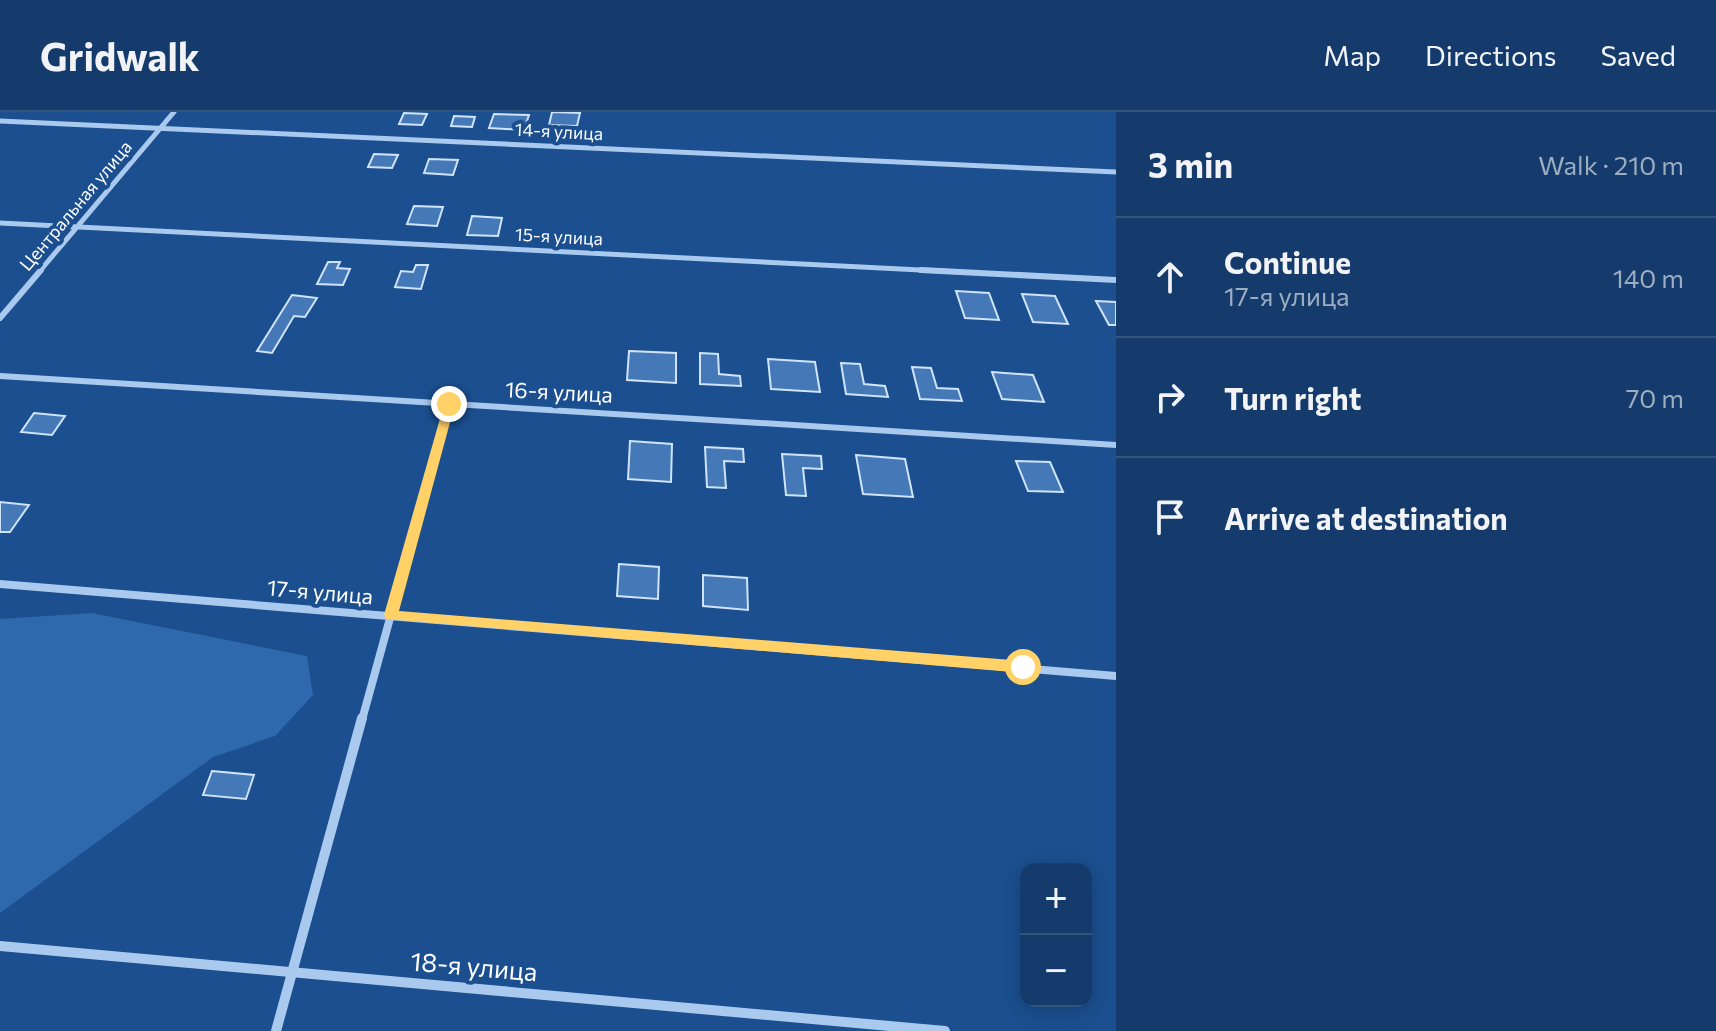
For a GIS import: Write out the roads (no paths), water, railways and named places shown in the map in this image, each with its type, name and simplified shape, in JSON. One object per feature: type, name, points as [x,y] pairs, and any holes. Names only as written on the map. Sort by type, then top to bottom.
[{"type":"street","name":"Центральная улица","points":[[0,318],[174,112]]},
{"type":"street","name":"14-я улица","points":[[0,121],[1116,172]]},
{"type":"street","name":"15-я улица","points":[[0,223],[1116,280]]},
{"type":"street","name":"16-я улица","points":[[0,376],[1116,445]]},
{"type":"street","points":[[276,1031],[449,404]]},
{"type":"street","name":"17-я улица","points":[[0,584],[1116,676]]},
{"type":"street","name":"18-я улица","points":[[0,946],[945,1031]]}]
